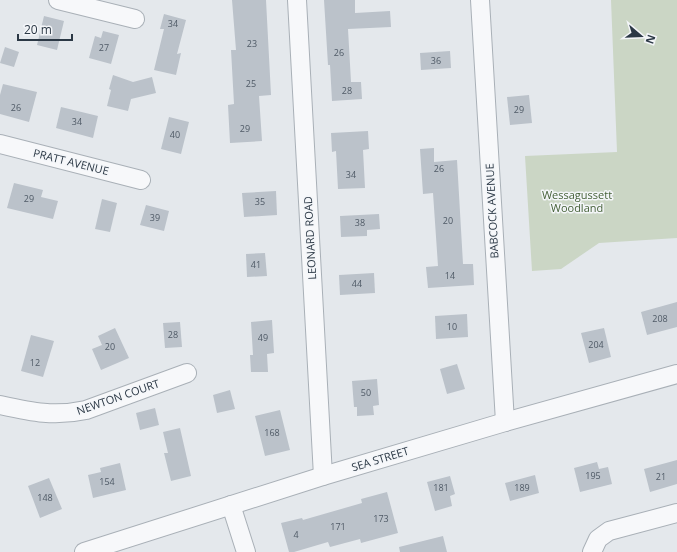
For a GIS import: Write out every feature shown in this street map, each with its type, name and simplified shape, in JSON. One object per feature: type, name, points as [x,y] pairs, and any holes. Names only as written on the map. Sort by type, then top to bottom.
[{"type":"street","points":[[58,0],[135,19]]},
{"type":"street","name":"LEONARD ROAD","points":[[297,0],[323,476]]},
{"type":"street","name":"BABCOCK AVENUE","points":[[480,0],[505,422]]},
{"type":"street","name":"PRATT AVENUE","points":[[0,144],[141,180]]},
{"type":"street","name":"NEWTON COURT","points":[[0,405],[30,412],[70,414],[86,410],[187,373]]},
{"type":"street","name":"SEA STREET","points":[[84,552],[323,476],[505,422],[677,374]]},
{"type":"street","points":[[231,505],[246,552]]},
{"type":"street","points":[[592,552],[598,539],[609,531],[677,513]]},
{"type":"green space","name":"Wessagussett Woodland","points":[[611,0],[677,0],[677,238],[599,243],[561,269],[532,271],[525,156],[617,152]]},
{"type":"building","points":[[232,0],[266,0],[271,95],[259,96],[262,141],[230,143],[228,105],[234,104],[231,50],[236,50]]},
{"type":"building","points":[[324,0],[355,0],[355,13],[390,11],[391,27],[348,29],[351,82],[361,82],[362,99],[332,101]]},
{"type":"building","points":[[164,14],[186,20],[177,54],[181,53],[176,75],[154,70],[164,29],[160,29]]},
{"type":"building","points":[[44,16],[64,21],[57,50],[37,45]]},
{"type":"building","points":[[103,31],[119,35],[111,64],[89,58],[95,36],[101,38]]},
{"type":"building","points":[[5,47],[19,52],[14,67],[0,63]]},
{"type":"building","points":[[450,51],[451,68],[421,70],[420,53]]},
{"type":"building","points":[[113,75],[133,82],[152,77],[156,93],[131,99],[128,111],[107,106],[111,90],[109,89]]},
{"type":"building","points":[[3,84],[37,92],[29,122],[0,114],[0,95]]},
{"type":"building","points":[[529,95],[532,123],[510,125],[507,97]]},
{"type":"building","points":[[61,107],[98,116],[93,138],[56,128]]},
{"type":"building","points":[[169,117],[189,122],[181,154],[161,149]]},
{"type":"building","points":[[368,131],[369,149],[363,150],[365,188],[338,189],[336,151],[332,152],[331,133]]},
{"type":"building","points":[[434,148],[434,162],[457,160],[463,264],[473,264],[474,285],[428,288],[426,267],[438,266],[433,193],[423,194],[420,149]]},
{"type":"building","points":[[14,183],[43,190],[41,197],[58,201],[53,219],[7,208]]},
{"type":"building","points":[[276,191],[277,215],[244,217],[242,193]]},
{"type":"building","points":[[102,199],[117,203],[110,232],[95,229]]},
{"type":"building","points":[[146,205],[169,211],[164,231],[140,225]]},
{"type":"building","points":[[379,214],[380,229],[367,230],[367,236],[341,237],[340,216]]},
{"type":"building","points":[[265,253],[267,276],[247,277],[246,254]]},
{"type":"building","points":[[374,273],[375,293],[340,295],[339,275]]},
{"type":"building","points":[[677,302],[677,327],[647,335],[641,312]]},
{"type":"building","points":[[467,314],[468,337],[436,339],[435,316]]},
{"type":"building","points":[[272,320],[274,353],[267,354],[268,372],[251,372],[250,355],[253,355],[251,322]]},
{"type":"building","points":[[180,322],[182,347],[165,348],[163,323]]},
{"type":"building","points":[[115,328],[129,358],[101,370],[92,349],[102,345],[98,336]]},
{"type":"building","points":[[604,328],[611,357],[589,363],[581,333]]},
{"type":"building","points":[[31,335],[54,341],[43,377],[21,371]]},
{"type":"building","points":[[457,364],[465,389],[447,394],[440,369]]},
{"type":"building","points":[[377,379],[379,405],[373,406],[374,415],[357,416],[357,407],[354,407],[352,381]]},
{"type":"building","points":[[230,390],[235,409],[217,413],[213,395]]},
{"type":"building","points":[[155,408],[159,425],[140,430],[136,413]]},
{"type":"building","points":[[280,410],[290,450],[265,456],[255,416]]},
{"type":"building","points":[[180,428],[191,476],[171,481],[164,453],[168,453],[163,432]]},
{"type":"building","points":[[677,460],[677,484],[650,492],[644,469]]},
{"type":"building","points":[[597,462],[599,469],[608,467],[612,484],[580,492],[574,468]]},
{"type":"building","points":[[120,463],[126,490],[93,498],[88,475],[101,472],[100,468]]},
{"type":"building","points":[[535,475],[539,493],[510,501],[505,483]]},
{"type":"building","points":[[450,476],[455,494],[450,496],[452,506],[435,511],[427,482]]},
{"type":"building","points":[[49,478],[62,509],[40,518],[28,486]]},
{"type":"building","points":[[387,492],[398,533],[361,543],[360,539],[330,547],[328,542],[294,552],[289,552],[281,523],[302,518],[303,520],[362,503],[361,499]]},
{"type":"building","points":[[443,536],[447,552],[400,552],[399,547]]}]
